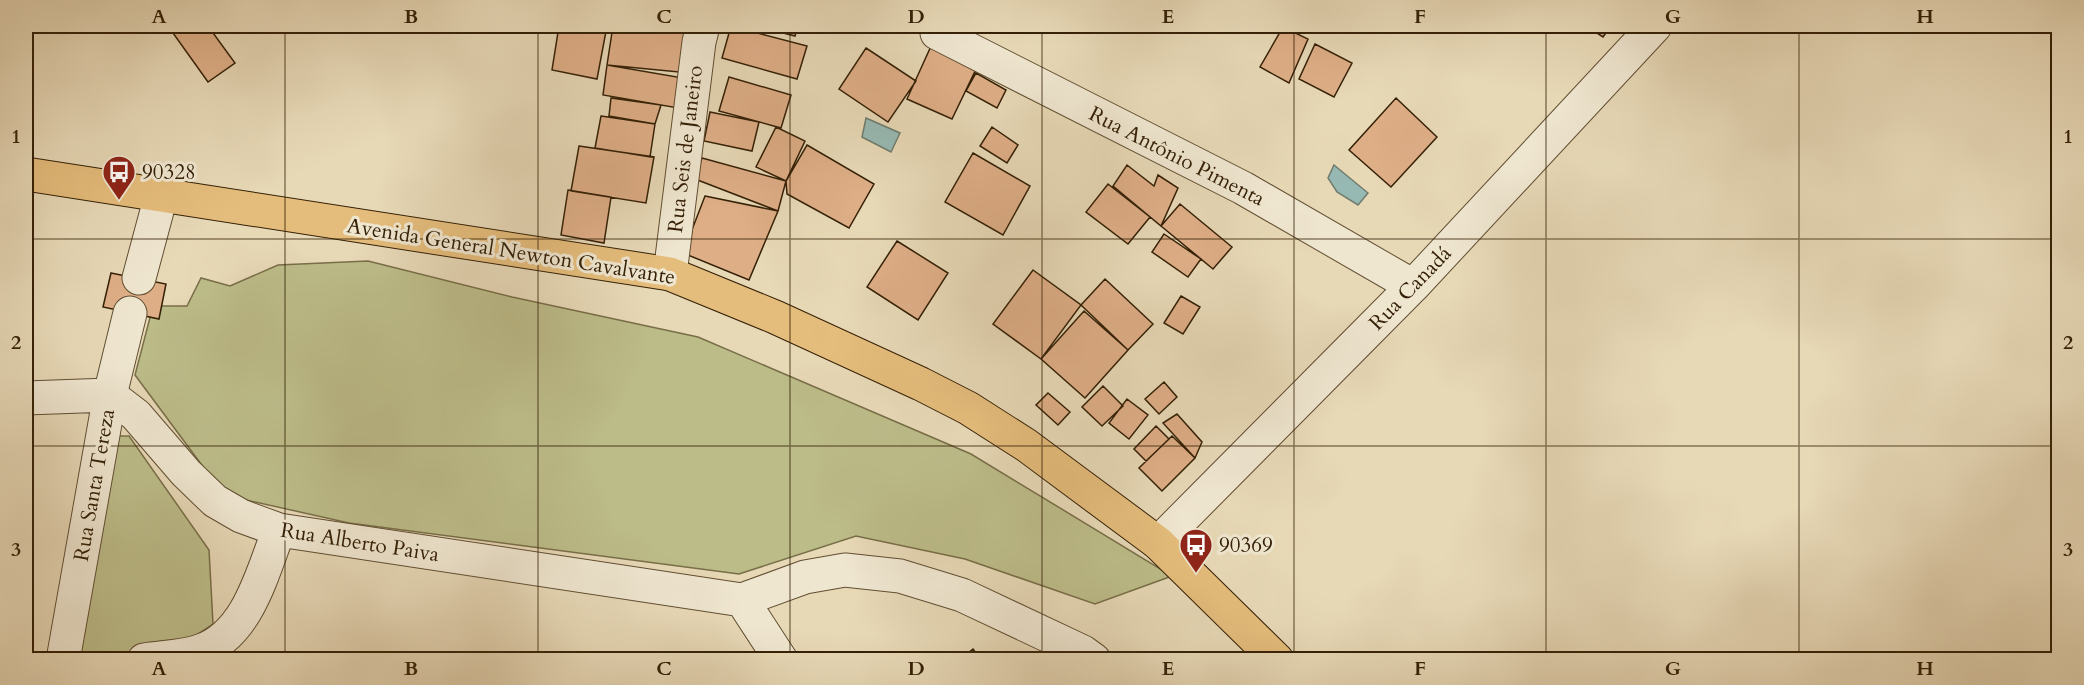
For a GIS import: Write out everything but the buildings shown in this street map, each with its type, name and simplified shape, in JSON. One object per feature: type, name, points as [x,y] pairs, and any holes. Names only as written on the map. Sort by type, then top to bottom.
[{"type":"main road","name":"Avenida General Newton Cavalvante","points":[[26,174],[670,274],[786,322],[968,408],[1026,445],[1158,543],[1277,660]]},
{"type":"street","name":"Rua Seis de Janeiro","points":[[670,274],[699,42],[703,26]]},
{"type":"street","name":"Rua Canadá","points":[[1158,543],[1413,286],[1655,26]]},
{"type":"street","name":"Rua Antônio Pimenta","points":[[937,33],[1243,188],[1413,286]]},
{"type":"street","points":[[139,278],[160,196]]},
{"type":"street","name":"Rua Santa Tereza","points":[[63,660],[110,394],[130,313]]},
{"type":"street","points":[[26,398],[110,394]]},
{"type":"street","name":"Rua Alberto Paiva","points":[[110,394],[136,415],[186,473],[215,501],[241,516],[279,531],[741,600]]},
{"type":"street","points":[[144,660],[200,651],[218,643],[235,628],[245,613],[279,531]]},
{"type":"street","points":[[781,660],[741,600],[805,577],[845,570],[900,576],[962,595],[1083,652],[1094,660]]},
{"type":"green space","points":[[368,261],[512,297],[698,337],[971,454],[1172,576],[1095,604],[965,559],[856,536],[739,574],[349,523],[224,495],[135,375],[153,306],[187,306],[201,278],[230,286],[278,265]]},
{"type":"green space","points":[[116,436],[129,436],[209,550],[213,624],[186,642],[164,648],[96,659],[68,660]]},
{"type":"water","points":[[866,118],[900,133],[891,152],[862,137]]},
{"type":"water","points":[[1334,165],[1368,193],[1358,205],[1337,192],[1328,178]]},
{"type":"place","name":"90328","points":[[119,201]]},
{"type":"place","name":"90369","points":[[1196,574]]}]
